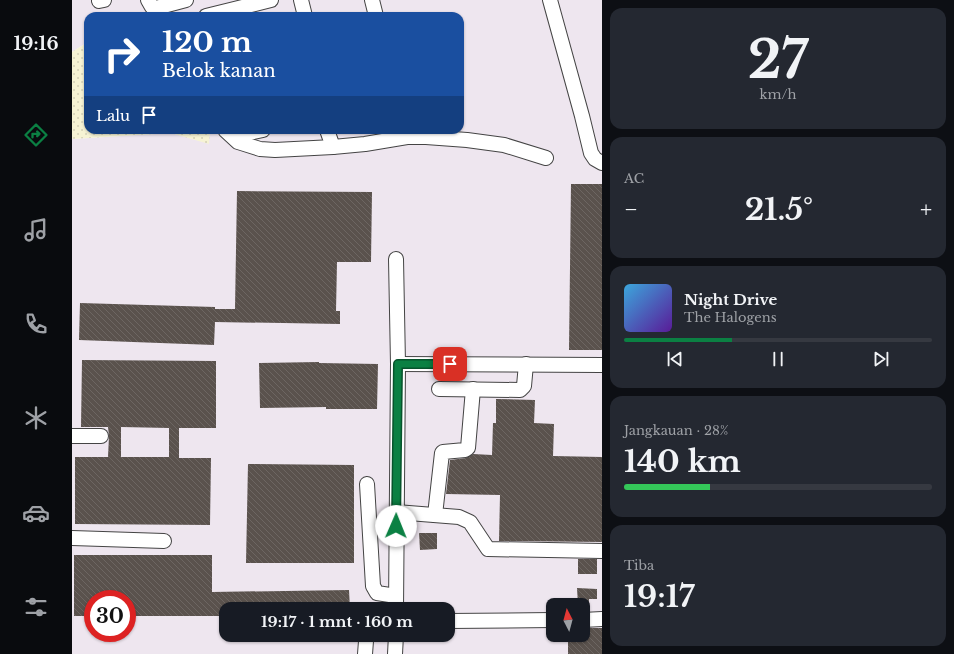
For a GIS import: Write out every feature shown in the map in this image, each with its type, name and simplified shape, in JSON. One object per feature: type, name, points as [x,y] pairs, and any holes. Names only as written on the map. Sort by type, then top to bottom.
[{"type":"street","points":[[148,0],[152,7],[156,8],[186,0]]},
{"type":"street","points":[[224,12],[271,0]]},
{"type":"street","points":[[301,0],[304,12]]},
{"type":"street","points":[[372,0],[375,12]]},
{"type":"street","points":[[550,0],[591,153],[595,159],[602,164]]},
{"type":"street","points":[[228,134],[231,138],[238,142],[245,137],[260,149],[276,150],[332,147],[406,134],[504,145],[546,158]]},
{"type":"street","points":[[328,134],[332,147]]},
{"type":"street","points":[[367,484],[373,586],[377,593],[396,602],[398,364],[396,259]]},
{"type":"street","points":[[398,364],[602,365]]},
{"type":"street","points":[[439,390],[520,390],[524,386],[526,364]]},
{"type":"street","points":[[435,515],[442,453],[465,450],[468,448],[472,390]]},
{"type":"street","points":[[72,436],[101,436]]},
{"type":"street","points":[[396,512],[458,516],[470,522],[488,549],[602,552]]},
{"type":"street","points":[[72,538],[164,541]]},
{"type":"street","points":[[590,620],[602,619]]},
{"type":"street","points":[[455,621],[546,620]]},
{"type":"street","points":[[395,654],[396,642]]},
{"type":"shaded area","points":[[72,0],[602,0],[602,654],[72,654],[72,139],[175,134],[208,143],[209,134],[464,134],[464,12],[84,12],[84,44],[72,52]]},
{"type":"shaded area","points":[[84,44],[84,134],[154,134],[72,139],[72,52]]},
{"type":"shaded area","points":[[174,134],[210,134],[209,144]]},
{"type":"building","points":[[571,184],[602,184],[602,350],[569,350]]},
{"type":"building","points":[[237,191],[372,192],[371,262],[337,262],[336,311],[340,311],[340,324],[215,322],[214,345],[79,340],[80,303],[215,307],[215,309],[235,309]]},
{"type":"building","points":[[82,360],[216,361],[216,428],[179,428],[179,458],[211,458],[210,525],[75,524],[75,457],[108,457],[108,427],[81,427]],"holes":[[[121,427],[169,428],[169,457],[121,457]]]},
{"type":"building","points":[[319,362],[378,364],[377,409],[326,409],[326,407],[260,408],[259,363]]},
{"type":"building","points":[[496,399],[535,400],[534,423],[554,424],[553,456],[602,457],[602,542],[499,541],[500,495],[446,494],[450,460],[466,458],[473,454],[492,455],[493,423],[496,423]]},
{"type":"building","points":[[248,464],[354,465],[354,563],[246,563]]},
{"type":"building","points":[[419,533],[437,533],[437,549],[420,550]]},
{"type":"building","points":[[74,555],[212,555],[212,592],[349,590],[350,602],[219,602],[219,616],[136,616],[136,590],[84,590],[84,616],[74,616]]},
{"type":"building","points":[[578,559],[597,559],[597,574],[578,574]]},
{"type":"building","points":[[577,588],[597,589],[597,599],[578,598]]},
{"type":"building","points":[[590,628],[602,628],[602,654],[568,654],[568,642],[590,642]]},
{"type":"route","points":[[396,526],[398,364],[450,364]]}]
